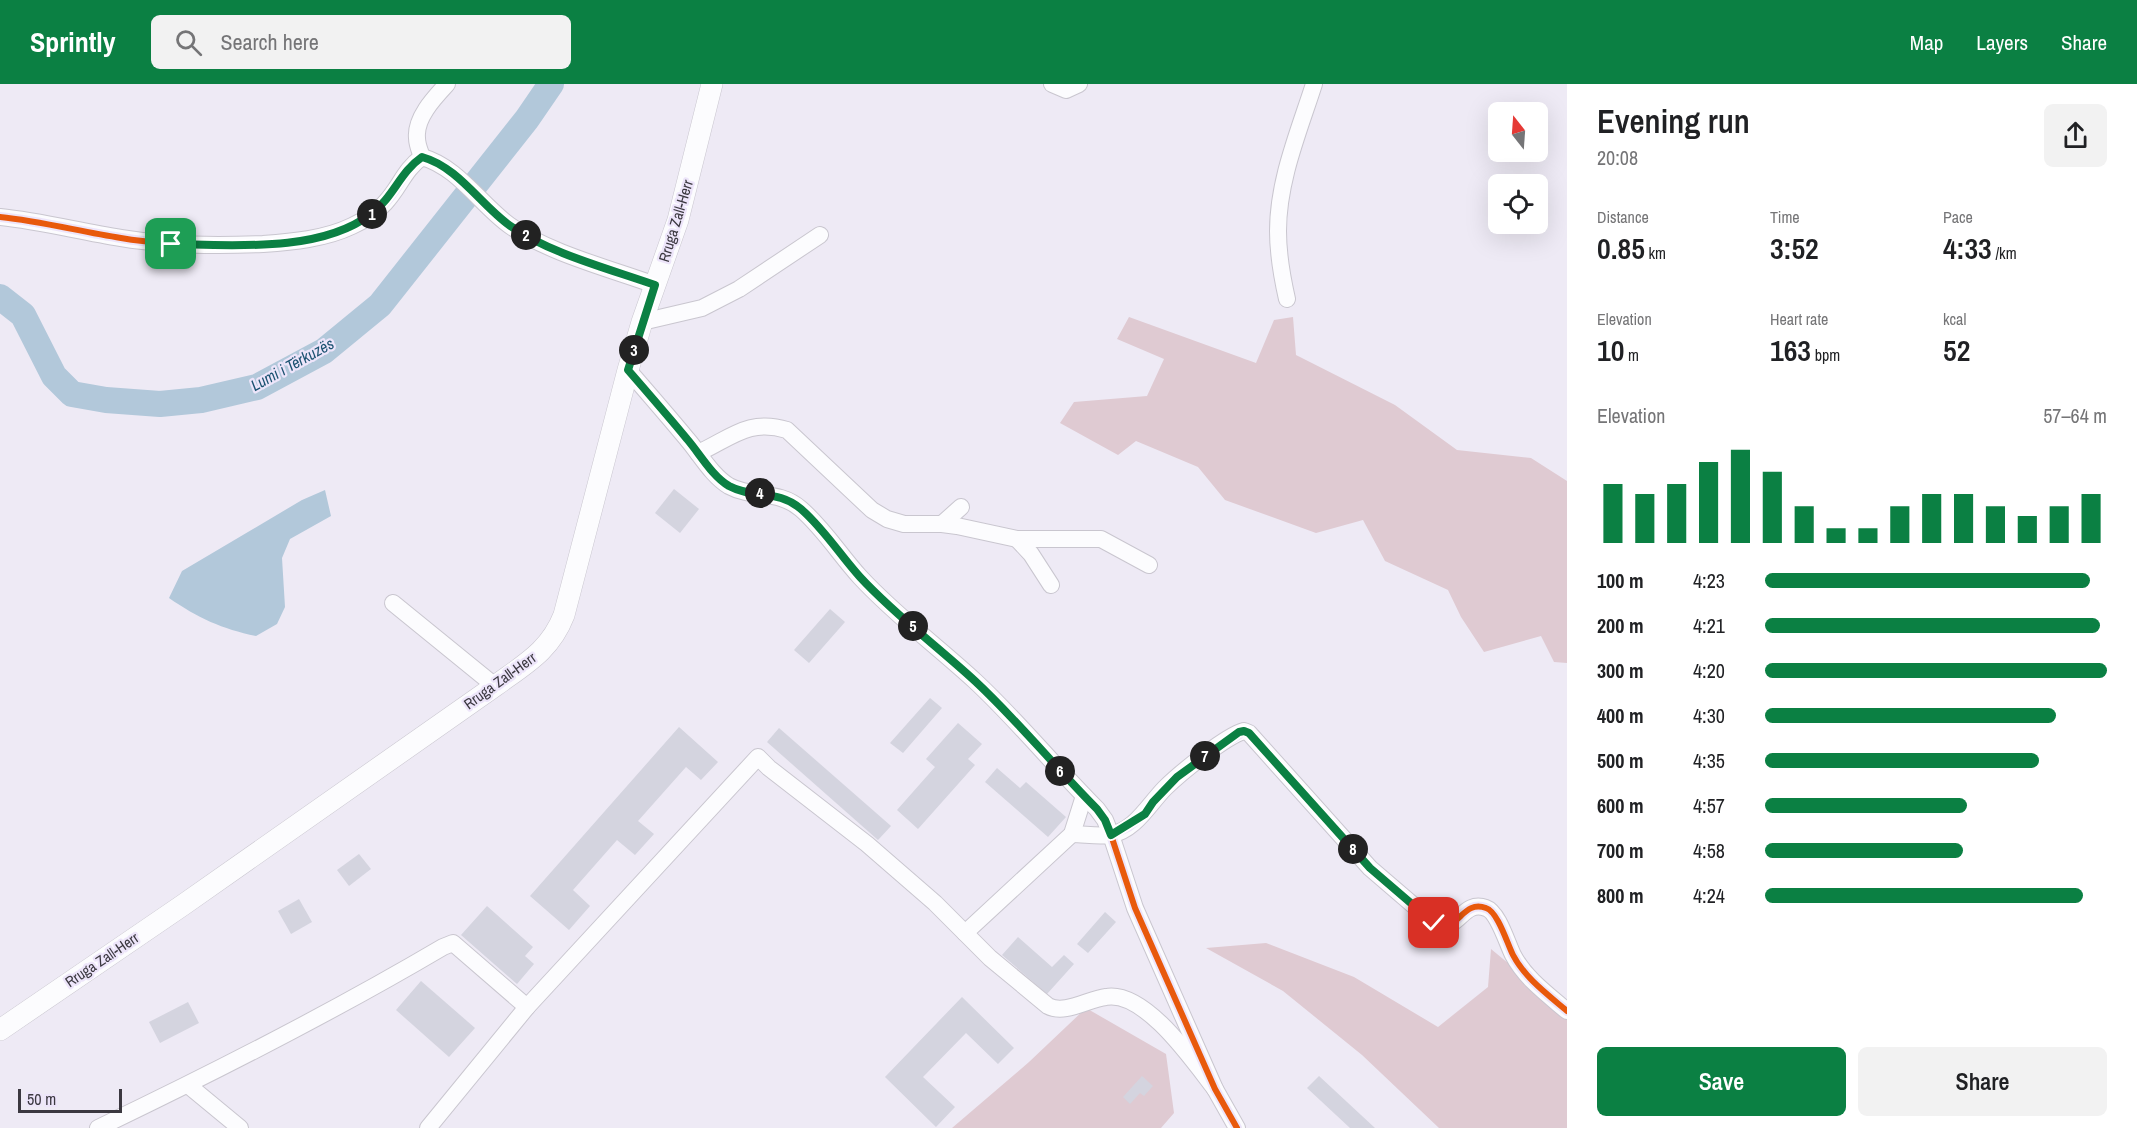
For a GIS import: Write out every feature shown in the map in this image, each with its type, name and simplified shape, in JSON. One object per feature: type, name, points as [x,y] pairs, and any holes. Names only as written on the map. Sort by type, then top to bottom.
[{"type":"main road","name":"Rruga Zall-Herr","points":[[0,1030],[495,686],[550,643],[564,615],[628,370],[642,322],[678,220],[712,84]]},
{"type":"street","points":[[422,157],[417,141],[417,131],[423,115],[447,84]]},
{"type":"street","points":[[1287,299],[1281,268],[1278,230],[1282,196],[1288,162],[1314,84]]},
{"type":"street","points":[[422,157],[432,160],[452,173],[508,225],[527,236],[555,249],[655,285]]},
{"type":"street","points":[[0,217],[171,244],[231,245],[289,242],[330,234],[352,226],[370,215],[385,203],[408,168],[422,157]]},
{"type":"street","points":[[642,322],[702,308],[739,289],[820,235]]},
{"type":"street","points":[[628,370],[728,485],[740,491],[777,495],[802,509],[860,577],[976,682],[1105,820],[1135,908],[1215,1089],[1237,1128]]},
{"type":"street","points":[[698,453],[745,429],[760,425],[774,426],[787,430],[872,510],[887,519],[904,524],[942,524],[1017,539],[1101,539],[1149,565]]},
{"type":"street","points":[[942,524],[961,507]]},
{"type":"street","points":[[1017,539],[1031,554],[1051,585]]},
{"type":"street","points":[[393,603],[495,686]]},
{"type":"street","points":[[1072,834],[1111,835],[1145,814],[1165,788],[1195,763],[1239,732],[1244,731],[1256,740],[1370,868],[1434,923],[1442,927],[1449,926],[1465,911],[1474,907],[1492,910],[1515,959],[1529,978],[1567,1011]]},
{"type":"street","points":[[428,1128],[527,1007],[758,757],[867,844],[935,903],[990,958],[1053,1009],[1072,1007],[1106,996],[1124,997],[1160,1022],[1179,1041],[1215,1089]]},
{"type":"street","points":[[965,933],[1072,834],[1084,796]]},
{"type":"street","points":[[98,1128],[188,1085],[365,993],[453,943],[527,1007]]},
{"type":"street","points":[[188,1085],[240,1128]]},
{"type":"shaded area","points":[[1129,317],[1256,363],[1274,320],[1293,317],[1296,355],[1395,405],[1457,450],[1531,458],[1567,481],[1567,663],[1554,662],[1541,636],[1484,652],[1461,617],[1448,590],[1385,561],[1363,520],[1316,533],[1225,500],[1198,467],[1136,441],[1118,455],[1060,423],[1074,402],[1147,396],[1164,359],[1117,339]]},
{"type":"shaded area","points":[[1266,943],[1354,977],[1438,1027],[1488,987],[1491,949],[1567,1012],[1567,1128],[1439,1128],[1362,1055],[1283,991],[1206,948]]},
{"type":"shaded area","points":[[1086,1008],[1166,1054],[1174,1113],[1161,1128],[952,1128],[1029,1062]]},
{"type":"water","points":[[325,490],[331,516],[290,539],[282,558],[285,607],[277,624],[256,636],[211,622],[169,598],[182,571],[302,500]]},
{"type":"building","points":[[674,489],[699,509],[680,533],[655,513]]},
{"type":"building","points":[[830,609],[845,622],[809,663],[794,650]]},
{"type":"building","points":[[930,698],[942,708],[903,753],[890,743]]},
{"type":"building","points":[[958,723],[982,744],[968,759],[975,765],[918,829],[897,810],[935,767],[926,759]]},
{"type":"building","points":[[679,727],[718,762],[701,780],[686,767],[638,821],[654,834],[635,855],[617,840],[573,890],[590,906],[569,930],[530,896]]},
{"type":"building","points":[[779,728],[891,826],[878,840],[767,742]]},
{"type":"building","points":[[997,768],[1020,788],[1026,782],[1066,817],[1048,837],[985,782]]},
{"type":"building","points":[[359,854],[371,869],[349,886],[337,870]]},
{"type":"building","points":[[299,899],[312,922],[291,934],[278,911]]},
{"type":"building","points":[[487,906],[533,947],[525,956],[534,964],[517,984],[461,935]]},
{"type":"building","points":[[1105,912],[1116,922],[1088,953],[1077,944]]},
{"type":"building","points":[[1018,937],[1052,967],[1064,955],[1074,964],[1047,994],[1002,955]]},
{"type":"building","points":[[421,981],[475,1028],[449,1057],[396,1010]]},
{"type":"building","points":[[962,997],[1014,1048],[998,1064],[966,1033],[923,1077],[955,1107],[936,1127],[885,1077]]},
{"type":"building","points":[[188,1002],[199,1023],[160,1043],[149,1022]]},
{"type":"building","points":[[1142,1076],[1153,1086],[1144,1096],[1140,1093],[1130,1104],[1123,1097]]},
{"type":"building","points":[[1319,1076],[1375,1128],[1350,1128],[1307,1088]]},
{"type":"waterway","name":"Lumi i Tërkuzës","points":[[0,297],[23,315],[54,376],[72,394],[106,400],[160,404],[201,400],[257,387],[324,351],[380,305],[527,119],[551,84]]},
{"type":"cycle path","points":[[0,217],[156,243],[227,245],[297,241],[342,230],[370,216],[385,203],[411,167],[422,157],[435,162],[458,177],[498,216],[524,235],[560,252],[655,285]]},
{"type":"cycle path","points":[[628,370],[717,477],[738,490],[774,496],[801,509],[873,591],[991,696],[1097,809],[1105,820],[1111,835],[1135,908],[1215,1089],[1237,1128]]},
{"type":"cycle path","points":[[1111,835],[1128,827],[1145,814],[1165,788],[1195,763],[1244,731],[1249,733],[1370,868],[1434,923],[1449,924],[1471,908],[1486,908],[1490,911],[1498,921],[1513,955],[1524,971],[1567,1011]]},
{"type":"route","points":[[171,244],[231,245],[289,242],[330,234],[352,226],[385,203],[408,168],[422,157],[440,164],[508,225],[527,236],[555,249],[655,285],[628,370],[728,485],[740,491],[777,495],[802,509],[860,577],[976,682],[1014,721],[1097,809],[1105,820],[1111,835],[1145,814],[1165,788],[1177,777],[1239,732],[1244,731],[1249,733],[1370,868],[1434,923]]}]
